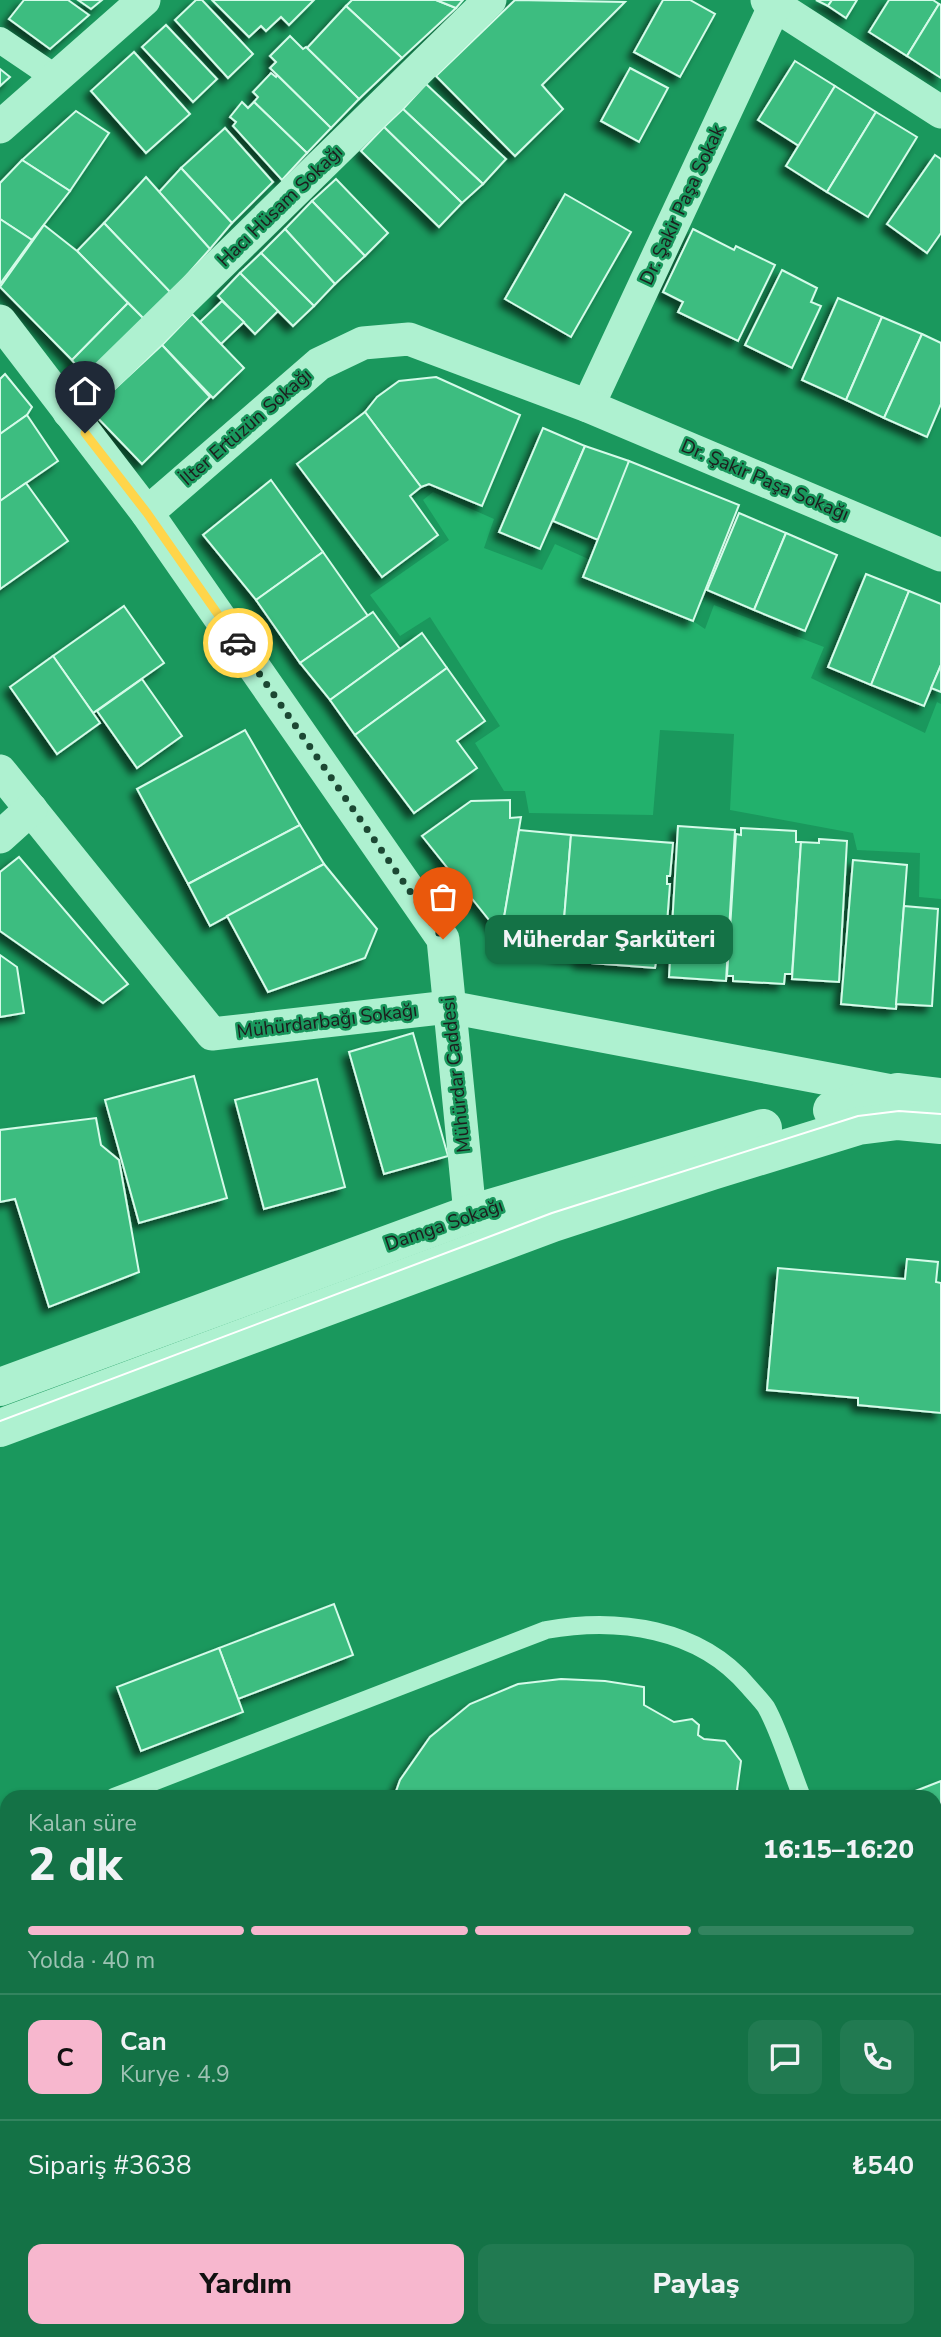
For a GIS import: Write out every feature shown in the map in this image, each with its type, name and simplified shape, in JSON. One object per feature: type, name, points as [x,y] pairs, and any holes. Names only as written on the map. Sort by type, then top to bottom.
[{"type":"street","points":[[0,127],[144,0]]},
{"type":"street","name":"Hacı Hüsam Sokağı","points":[[69,412],[490,0]]},
{"type":"street","points":[[771,3],[941,112]]},
{"type":"street","name":"Dr. Şakir Paşa Sokak","points":[[588,406],[771,3]]},
{"type":"street","points":[[0,40],[56,78]]},
{"type":"street","name":"Mühürdar Caddesi","points":[[0,321],[147,513],[443,939],[470,1214]]},
{"type":"street","name":"İlter Ertüzün Sokağı","points":[[147,513],[319,364],[363,343],[409,338],[588,406]]},
{"type":"street","name":"Dr. Şakir Paşa Sokağı","points":[[588,406],[941,555]]},
{"type":"street","name":"Mühürdarbağı Sokağı","points":[[0,771],[212,1034],[449,1007],[897,1092]]},
{"type":"street","points":[[0,837],[31,809]]},
{"type":"street","points":[[897,1092],[941,1097]]},
{"type":"street","name":"Damga Sokağı","points":[[0,1387],[470,1214],[705,1144],[897,1092]]},
{"type":"street","name":"Damga Sokağı","points":[[0,1428],[553,1223],[858,1125],[898,1121],[941,1125]]},
{"type":"lane","points":[[139,1790],[546,1630],[574,1625],[657,1631],[693,1643],[722,1659],[765,1707],[799,1790]]},
{"type":"shaded area","points":[[433,492],[494,519],[484,548],[542,570],[555,544],[624,575],[617,591],[693,621],[705,629],[714,605],[824,647],[811,678],[925,733],[937,702],[941,704],[941,899],[919,897],[920,853],[857,850],[853,833],[730,810],[734,734],[660,730],[653,815],[529,813],[525,791],[504,791],[475,743],[500,726],[430,617],[400,636],[370,595],[449,540],[423,500]]},
{"type":"building","points":[[24,0],[68,0],[89,15],[50,49],[9,19]]},
{"type":"building","points":[[78,0],[102,0],[91,9]]},
{"type":"building","points":[[196,0],[202,0],[253,54],[228,78],[175,20]]},
{"type":"building","points":[[212,0],[314,0],[289,25],[281,17],[266,31],[261,26],[249,37]]},
{"type":"building","points":[[352,0],[436,0],[456,8],[402,58],[346,6]]},
{"type":"building","points":[[436,0],[463,0],[456,8]]},
{"type":"building","points":[[515,0],[625,2],[542,85],[563,109],[515,156],[436,76]]},
{"type":"building","points":[[663,0],[690,0],[715,14],[680,77],[634,52]]},
{"type":"building","points":[[816,0],[832,0],[828,6]]},
{"type":"building","points":[[832,0],[857,0],[846,18],[828,6]]},
{"type":"building","points":[[889,0],[933,0],[939,4],[907,56],[869,32]]},
{"type":"building","points":[[939,4],[941,5],[941,78],[907,56]]},
{"type":"building","points":[[346,6],[402,58],[359,99],[307,48]]},
{"type":"building","points":[[166,25],[217,79],[193,102],[142,47]]},
{"type":"building","points":[[290,36],[303,49],[306,47],[359,99],[331,128],[270,68],[276,62],[270,56]]},
{"type":"building","points":[[134,52],[190,114],[146,153],[91,91]]},
{"type":"building","points":[[795,61],[835,86],[799,146],[758,120]]},
{"type":"building","points":[[630,68],[668,88],[639,142],[601,121]]},
{"type":"building","points":[[0,69],[10,77],[0,86]]},
{"type":"building","points":[[271,73],[276,77],[277,75],[331,128],[307,153],[254,102],[258,97],[253,92]]},
{"type":"building","points":[[426,84],[506,159],[483,184],[403,109]]},
{"type":"building","points":[[835,86],[876,112],[827,192],[786,166]]},
{"type":"building","points":[[242,102],[248,108],[254,102],[307,153],[282,180],[233,126],[236,122],[230,117]]},
{"type":"building","points":[[403,109],[483,184],[462,203],[384,127]]},
{"type":"building","points":[[76,111],[109,133],[70,191],[22,160]]},
{"type":"building","points":[[876,112],[917,137],[868,217],[827,192]]},
{"type":"building","points":[[384,127],[462,203],[439,227],[361,151]]},
{"type":"building","points":[[225,128],[273,182],[232,223],[181,168]]},
{"type":"building","points":[[935,155],[941,159],[941,233],[927,253],[887,224]]},
{"type":"building","points":[[22,160],[70,191],[32,240],[0,219],[0,183]]},
{"type":"building","points":[[181,168],[232,223],[210,249],[159,192]]},
{"type":"building","points":[[146,177],[210,249],[171,293],[104,223]]},
{"type":"building","points":[[336,179],[388,233],[365,256],[312,201]]},
{"type":"building","points":[[565,194],[631,232],[571,337],[505,299]]},
{"type":"building","points":[[312,201],[365,256],[335,284],[285,229]]},
{"type":"building","points":[[0,219],[32,240],[0,284]]},
{"type":"building","points":[[104,223],[171,293],[146,321],[77,251]]},
{"type":"building","points":[[44,225],[77,251],[128,303],[72,360],[0,287]]},
{"type":"building","points":[[285,229],[335,284],[314,306],[261,253]]},
{"type":"building","points":[[693,229],[734,250],[736,246],[775,265],[738,341],[678,312],[683,302],[663,292]]},
{"type":"building","points":[[261,253],[314,306],[293,326],[240,273]]},
{"type":"building","points":[[782,270],[817,288],[811,302],[821,306],[792,368],[745,345]]},
{"type":"building","points":[[240,273],[278,311],[255,334],[218,296]]},
{"type":"building","points":[[838,298],[882,317],[846,400],[802,380]]},
{"type":"building","points":[[222,301],[244,322],[221,344],[200,322]]},
{"type":"building","points":[[128,303],[146,321],[88,381],[72,360]]},
{"type":"building","points":[[192,314],[244,368],[213,398],[162,345]]},
{"type":"building","points":[[882,317],[922,334],[884,418],[846,400]]},
{"type":"building","points":[[922,334],[941,343],[941,404],[927,437],[884,418]]},
{"type":"building","points":[[162,345],[210,397],[142,464],[91,411]]},
{"type":"building","points":[[5,374],[32,407],[27,415],[0,434],[0,379]]},
{"type":"building","points":[[436,377],[520,415],[482,506],[429,484],[421,487],[365,412],[377,397],[399,381]]},
{"type":"building","points":[[365,412],[421,487],[410,496],[438,535],[382,577],[297,464]]},
{"type":"building","points":[[27,415],[58,461],[0,501],[0,434]]},
{"type":"building","points":[[543,428],[585,446],[540,549],[499,532]]},
{"type":"building","points":[[585,446],[629,461],[626,476],[598,540],[553,521]]},
{"type":"building","points":[[629,461],[739,505],[693,621],[583,577]]},
{"type":"building","points":[[271,480],[323,552],[256,600],[203,535]]},
{"type":"building","points":[[26,483],[68,541],[0,589],[0,501]]},
{"type":"building","points":[[739,513],[786,533],[754,610],[707,590]]},
{"type":"building","points":[[786,533],[837,555],[805,631],[754,610]]},
{"type":"building","points":[[323,552],[368,616],[300,663],[256,600]]},
{"type":"building","points":[[866,574],[909,591],[871,685],[828,667]]},
{"type":"building","points":[[909,591],[941,604],[941,665],[924,706],[871,685]]},
{"type":"building","points":[[124,606],[164,663],[93,713],[53,656]]},
{"type":"building","points":[[373,612],[400,649],[330,700],[300,663]]},
{"type":"building","points":[[422,633],[447,668],[355,735],[330,700]]},
{"type":"building","points":[[53,656],[100,723],[57,754],[10,687]]},
{"type":"building","points":[[941,665],[941,692],[931,688]]},
{"type":"building","points":[[447,668],[485,721],[457,741],[477,768],[414,813],[355,735]]},
{"type":"building","points":[[142,679],[182,736],[137,768],[97,711]]},
{"type":"building","points":[[245,730],[300,825],[188,884],[137,789]]},
{"type":"building","points":[[510,800],[510,818],[521,817],[501,935],[422,836],[471,801]]},
{"type":"building","points":[[300,825],[324,864],[210,926],[188,884]]},
{"type":"building","points":[[678,826],[735,830],[726,981],[669,977]]},
{"type":"building","points":[[741,828],[796,831],[796,842],[801,842],[792,974],[785,974],[784,984],[733,981],[733,976],[727,976],[736,834],[741,835]]},
{"type":"building","points":[[519,830],[571,835],[561,956],[501,935]]},
{"type":"building","points":[[571,835],[673,843],[670,876],[667,876],[667,884],[670,884],[664,963],[656,962],[655,968],[579,962],[580,957],[561,956]]},
{"type":"building","points":[[819,839],[847,841],[839,982],[792,979],[801,842],[819,843]]},
{"type":"building","points":[[19,857],[128,984],[103,1003],[0,931],[0,872]]},
{"type":"building","points":[[853,860],[907,865],[896,1009],[841,1004]]},
{"type":"building","points":[[324,864],[377,929],[365,958],[268,992],[227,916]]},
{"type":"building","points":[[904,906],[938,909],[932,1006],[896,1004]]},
{"type":"building","points":[[0,955],[17,967],[24,1013],[0,1017]]},
{"type":"building","points":[[413,1033],[448,1156],[384,1174],[349,1052]]},
{"type":"building","points":[[194,1076],[227,1198],[139,1223],[105,1100]]},
{"type":"building","points":[[317,1079],[345,1187],[264,1209],[235,1100]]},
{"type":"building","points":[[96,1118],[101,1145],[119,1160],[139,1272],[49,1307],[15,1199],[0,1202],[0,1130]]},
{"type":"building","points":[[907,1259],[938,1262],[936,1282],[941,1283],[941,1413],[858,1405],[858,1398],[767,1390],[778,1268],[905,1279]]},
{"type":"building","points":[[334,1604],[353,1655],[238,1699],[219,1648]]},
{"type":"building","points":[[219,1648],[243,1712],[141,1751],[117,1687]]},
{"type":"building","points":[[561,1679],[605,1681],[644,1687],[644,1705],[674,1722],[692,1719],[699,1725],[698,1735],[704,1739],[725,1741],[741,1761],[737,1790],[396,1790],[400,1780],[430,1737],[470,1704],[518,1684]]},
{"type":"building","points":[[941,1781],[941,1790],[918,1790]]},
{"type":"tram line","points":[[0,1421],[552,1213],[858,1116],[899,1111],[941,1114]]},
{"type":"way so far","points":[[238,643],[443,939]]},
{"type":"place","name":"Müherdar Şarküteri","points":[[443,939]]},
{"type":"route","points":[[85,433],[147,513],[238,643]]}]
